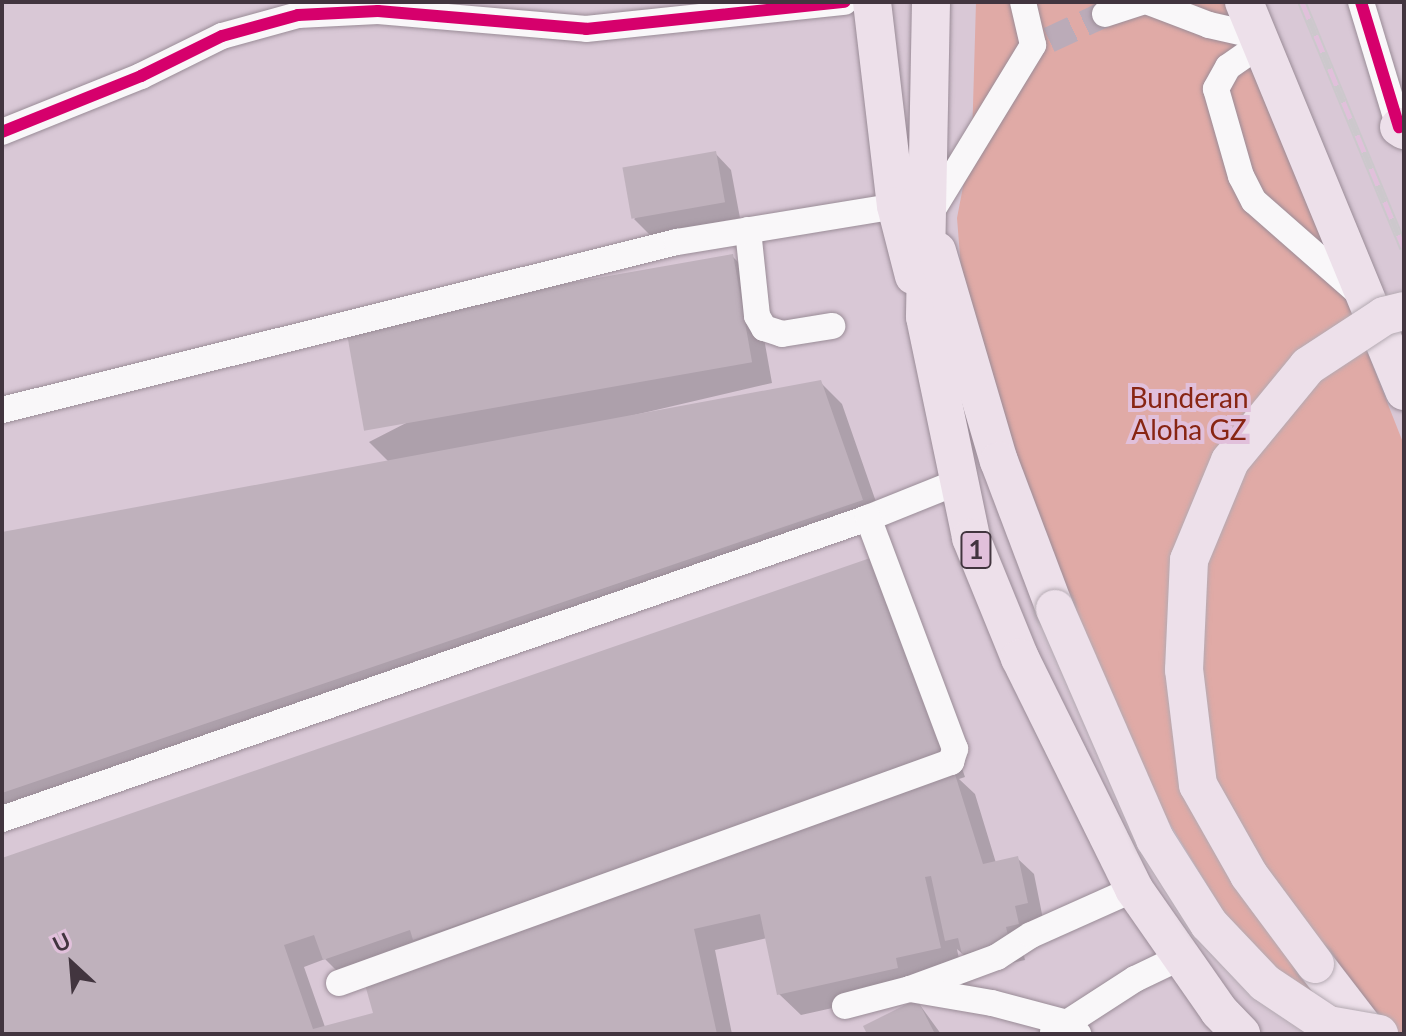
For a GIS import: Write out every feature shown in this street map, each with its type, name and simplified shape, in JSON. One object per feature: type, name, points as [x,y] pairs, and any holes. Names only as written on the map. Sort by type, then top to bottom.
[{"type":"highway","points":[[872,2],[912,212],[999,461],[1055,609],[1155,839],[1209,924],[1265,983],[1328,1025],[1379,1034]]},
{"type":"highway","name":"1","points":[[931,2],[912,212],[947,486],[1020,658],[1134,889],[1181,957],[1241,1034]]},
{"type":"highway","points":[[1254,27],[1404,391]]},
{"type":"highway","points":[[1369,1034],[1249,875],[1198,785],[1184,670],[1189,560],[1230,461],[1308,366],[1384,316],[1404,311]]},
{"type":"street","points":[[2,132],[141,76],[222,36],[298,15],[378,11],[586,29],[845,2]]},
{"type":"street","points":[[2,410],[677,242],[748,230],[912,212],[1041,43],[1023,2]]},
{"type":"street","points":[[1105,14],[1141,2]]},
{"type":"street","points":[[1149,2],[1209,25],[1254,27]]},
{"type":"street","points":[[1361,2],[1401,128]]},
{"type":"street","points":[[1254,27],[1216,89],[1241,176],[1254,201],[1368,301]]},
{"type":"street","points":[[748,230],[757,316],[764,328],[782,334],[832,326]]},
{"type":"street","points":[[2,819],[868,518],[947,486]]},
{"type":"street","points":[[339,983],[951,762],[955,749],[868,518]]},
{"type":"street","points":[[845,1006],[910,989],[997,957],[1031,935],[1134,889]]},
{"type":"street","points":[[910,989],[992,1003],[1065,1030],[1124,986],[1181,957]]},
{"type":"green space","name":"Bunderan Aloha GZ","points":[[976,2],[1227,2],[1244,39],[1404,445],[1404,1034],[1341,1034],[1299,994],[1223,911],[1117,737],[965,319],[957,218],[972,140]]},
{"type":"building","points":[[716,151],[725,202],[631,219],[622,167]]},
{"type":"building","points":[[733,254],[752,362],[364,431],[345,322]]},
{"type":"building","points":[[821,380],[863,500],[2,793],[2,532]]},
{"type":"building","points":[[876,556],[945,756],[413,940],[410,930],[323,960],[314,935],[284,945],[313,1029],[373,1013],[364,981],[954,771],[983,864],[1018,856],[1028,903],[1015,906],[1019,924],[1006,927],[1010,944],[962,954],[958,938],[945,941],[931,876],[925,877],[941,948],[896,958],[898,968],[777,995],[760,914],[694,929],[717,1034],[2,1034],[2,858]]},
{"type":"building","points":[[917,999],[935,1034],[867,1034],[863,1026]]},
{"type":"tunnel","points":[[1049,40],[1105,14]]},
{"type":"railway","points":[[1302,2],[1404,248]]},
{"type":"cycle path","points":[[2,132],[141,76],[222,36],[298,15],[378,11],[586,29],[845,2]]},
{"type":"cycle path","points":[[1361,2],[1399,127]]}]
